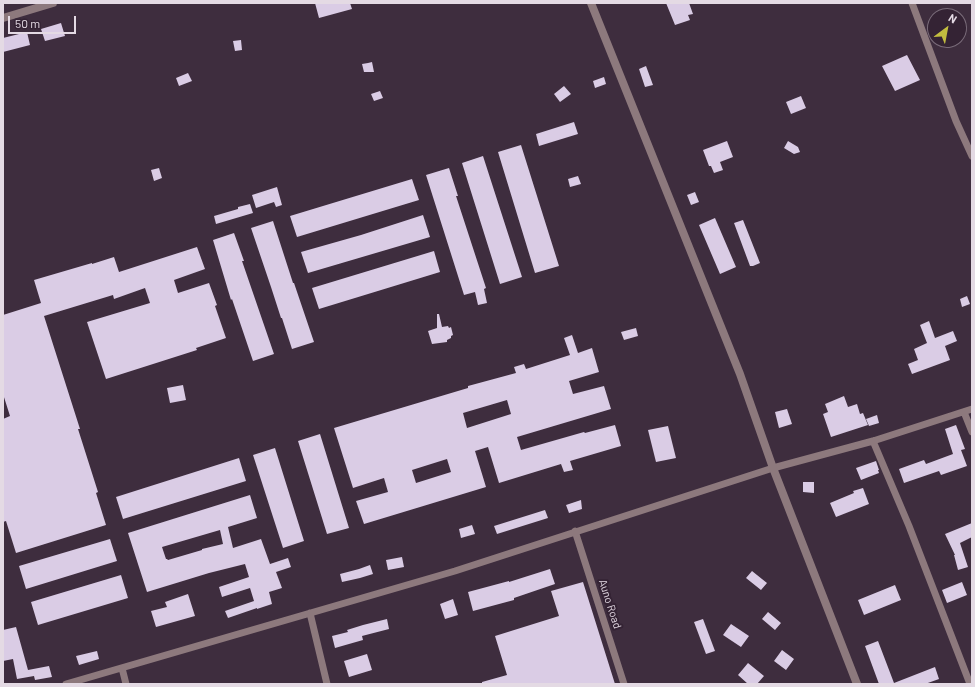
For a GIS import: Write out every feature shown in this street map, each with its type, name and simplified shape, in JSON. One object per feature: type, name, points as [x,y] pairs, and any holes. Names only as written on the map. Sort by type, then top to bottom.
[{"type":"street","points":[[3,18],[53,3]]},
{"type":"street","points":[[591,3],[740,374],[773,468],[857,684]]},
{"type":"street","points":[[912,3],[956,121],[972,156]]},
{"type":"street","points":[[66,684],[455,571],[773,468],[873,441],[972,409]]},
{"type":"street","points":[[964,412],[972,432]]},
{"type":"street","points":[[873,441],[909,526],[970,684]]},
{"type":"street","name":"Auno Road","points":[[575,532],[624,684]]},
{"type":"street","points":[[310,613],[328,684]]},
{"type":"street","points":[[122,668],[126,684]]},
{"type":"building","points":[[315,3],[350,3],[352,9],[319,18]]},
{"type":"building","points":[[666,3],[689,3],[693,14],[688,15],[690,20],[675,25]]},
{"type":"building","points":[[61,23],[65,36],[45,41],[41,29]]},
{"type":"building","points":[[27,32],[30,45],[3,52],[3,38]]},
{"type":"building","points":[[241,40],[242,50],[235,51],[233,41]]},
{"type":"building","points":[[907,55],[920,80],[895,91],[882,66]]},
{"type":"building","points":[[372,62],[374,72],[364,72],[362,64]]},
{"type":"building","points":[[646,66],[653,85],[645,87],[639,69]]},
{"type":"building","points":[[188,73],[192,81],[179,86],[176,78]]},
{"type":"building","points":[[604,77],[606,84],[595,88],[593,81]]},
{"type":"building","points":[[564,86],[571,94],[560,102],[554,94]]},
{"type":"building","points":[[380,91],[383,98],[374,101],[371,94]]},
{"type":"building","points":[[801,96],[806,108],[791,114],[786,102]]},
{"type":"building","points":[[574,122],[578,134],[539,146],[536,134]]},
{"type":"building","points":[[727,141],[733,157],[720,162],[723,170],[714,173],[711,166],[709,166],[703,150]]},
{"type":"building","points":[[788,141],[798,147],[800,152],[794,154],[784,148]]},
{"type":"building","points":[[521,145],[559,266],[535,273],[498,152]]},
{"type":"building","points":[[483,156],[522,277],[500,284],[462,163]]},
{"type":"building","points":[[159,168],[162,178],[154,181],[151,170]]},
{"type":"building","points":[[449,168],[458,196],[456,196],[486,288],[484,289],[487,303],[478,305],[475,292],[464,295],[426,175]]},
{"type":"building","points":[[578,176],[581,184],[570,187],[568,179]]},
{"type":"building","points":[[412,179],[419,200],[297,237],[290,216]]},
{"type":"building","points":[[277,187],[282,205],[276,207],[274,202],[256,208],[252,195]]},
{"type":"building","points":[[695,192],[699,202],[691,205],[687,195]]},
{"type":"building","points":[[250,204],[253,213],[216,224],[214,216]]},
{"type":"building","points":[[423,215],[430,237],[308,273],[301,252]]},
{"type":"building","points":[[715,218],[736,267],[720,274],[699,225]]},
{"type":"building","points":[[743,220],[760,263],[753,266],[750,266],[734,223]]},
{"type":"building","points":[[273,221],[314,342],[292,349],[251,228]]},
{"type":"building","points":[[234,233],[274,354],[253,361],[232,299],[231,300],[213,240]]},
{"type":"building","points":[[197,247],[205,269],[174,280],[178,293],[209,283],[226,338],[196,348],[197,350],[106,379],[87,322],[150,303],[145,288],[114,299],[113,295],[44,316],[80,429],[78,429],[98,492],[96,493],[106,525],[16,553],[6,521],[3,522],[3,419],[10,416],[3,394],[3,315],[41,303],[34,280],[114,257],[119,272]]},
{"type":"building","points":[[434,251],[440,272],[319,309],[312,288]]},
{"type":"building","points":[[967,296],[970,304],[962,307],[960,299]]},
{"type":"building","points":[[437,314],[439,314],[442,327],[451,327],[453,335],[447,340],[447,342],[432,344],[428,331],[437,328]]},
{"type":"building","points":[[929,321],[935,338],[953,331],[957,341],[945,346],[950,360],[912,374],[908,364],[918,360],[914,349],[927,343],[920,325]]},
{"type":"building","points":[[636,328],[638,336],[624,340],[621,332]]},
{"type":"building","points":[[572,335],[578,353],[592,348],[599,372],[569,381],[573,394],[604,386],[611,409],[517,437],[521,450],[584,432],[615,425],[621,446],[570,461],[573,470],[564,472],[561,464],[499,483],[488,447],[475,451],[486,487],[364,524],[356,501],[388,492],[384,478],[353,488],[334,428],[468,388],[468,386],[516,373],[514,367],[524,364],[526,369],[570,355],[564,338]],"holes":[[[507,400],[511,414],[467,428],[463,413]],[[447,459],[451,472],[416,483],[412,470]]]},
{"type":"building","points":[[183,385],[186,400],[170,403],[167,388]]},
{"type":"building","points":[[844,396],[848,407],[857,404],[860,414],[863,413],[868,425],[831,437],[823,414],[828,412],[825,404]]},
{"type":"building","points":[[787,409],[792,424],[779,428],[775,412]]},
{"type":"building","points":[[877,415],[879,423],[869,426],[866,419]]},
{"type":"building","points":[[956,425],[965,449],[961,450],[967,466],[941,475],[939,471],[904,483],[899,469],[924,460],[926,464],[953,454],[945,429]]},
{"type":"building","points":[[668,426],[676,458],[656,462],[648,430]]},
{"type":"building","points":[[320,434],[349,528],[327,534],[298,441]]},
{"type":"building","points":[[275,448],[304,541],[283,548],[253,455]]},
{"type":"building","points":[[239,458],[246,481],[123,519],[116,497]]},
{"type":"building","points":[[876,461],[879,473],[861,480],[856,468]]},
{"type":"building","points":[[803,482],[814,482],[814,493],[803,492]]},
{"type":"building","points":[[863,488],[869,504],[836,517],[830,503],[854,493],[853,491]]},
{"type":"building","points":[[250,495],[257,518],[228,527],[233,548],[261,539],[270,564],[288,558],[291,567],[276,572],[282,588],[269,592],[272,604],[228,618],[225,611],[254,601],[250,588],[222,597],[219,587],[249,577],[245,564],[209,573],[147,592],[128,533]],"holes":[[[220,530],[223,544],[168,560],[166,559],[162,547]]]},
{"type":"building","points":[[581,500],[582,509],[569,513],[566,505]]},
{"type":"building","points":[[545,510],[548,518],[497,534],[494,526]]},
{"type":"building","points":[[972,523],[972,537],[960,543],[968,567],[958,570],[955,555],[945,534]]},
{"type":"building","points":[[472,525],[475,534],[461,538],[459,529]]},
{"type":"building","points":[[110,539],[117,561],[26,589],[19,566]]},
{"type":"building","points":[[402,557],[404,567],[388,570],[386,560]]},
{"type":"building","points":[[370,565],[373,574],[342,582],[340,574]]},
{"type":"building","points":[[550,569],[555,584],[514,598],[514,600],[473,611],[468,592],[509,582]]},
{"type":"building","points":[[752,571],[767,583],[761,590],[746,578]]},
{"type":"building","points":[[121,575],[128,598],[38,625],[31,602]]},
{"type":"building","points":[[583,582],[615,684],[482,684],[482,682],[507,675],[495,636],[559,616],[551,591]]},
{"type":"building","points":[[962,582],[967,595],[947,603],[942,590]]},
{"type":"building","points":[[895,585],[901,600],[864,615],[858,600]]},
{"type":"building","points":[[188,594],[195,616],[156,627],[151,611],[167,607],[165,602]]},
{"type":"building","points":[[453,599],[458,615],[445,619],[440,604]]},
{"type":"building","points":[[768,612],[781,623],[775,630],[762,619]]},
{"type":"building","points":[[387,619],[389,629],[362,636],[363,640],[335,648],[332,636],[348,632],[347,630],[363,625]]},
{"type":"building","points":[[703,619],[715,651],[706,654],[694,622]]},
{"type":"building","points":[[731,624],[749,636],[741,647],[723,635]]},
{"type":"building","points":[[16,627],[28,670],[49,666],[52,677],[35,680],[34,676],[17,679],[13,659],[3,661],[3,630]]},
{"type":"building","points":[[878,641],[894,683],[935,667],[939,679],[925,684],[879,684],[865,646]]},
{"type":"building","points":[[782,650],[794,659],[786,670],[774,661]]},
{"type":"building","points":[[97,651],[99,659],[79,665],[76,656]]},
{"type":"building","points":[[367,654],[372,670],[349,677],[344,661]]},
{"type":"building","points":[[748,663],[764,676],[757,684],[748,684],[738,675]]}]
